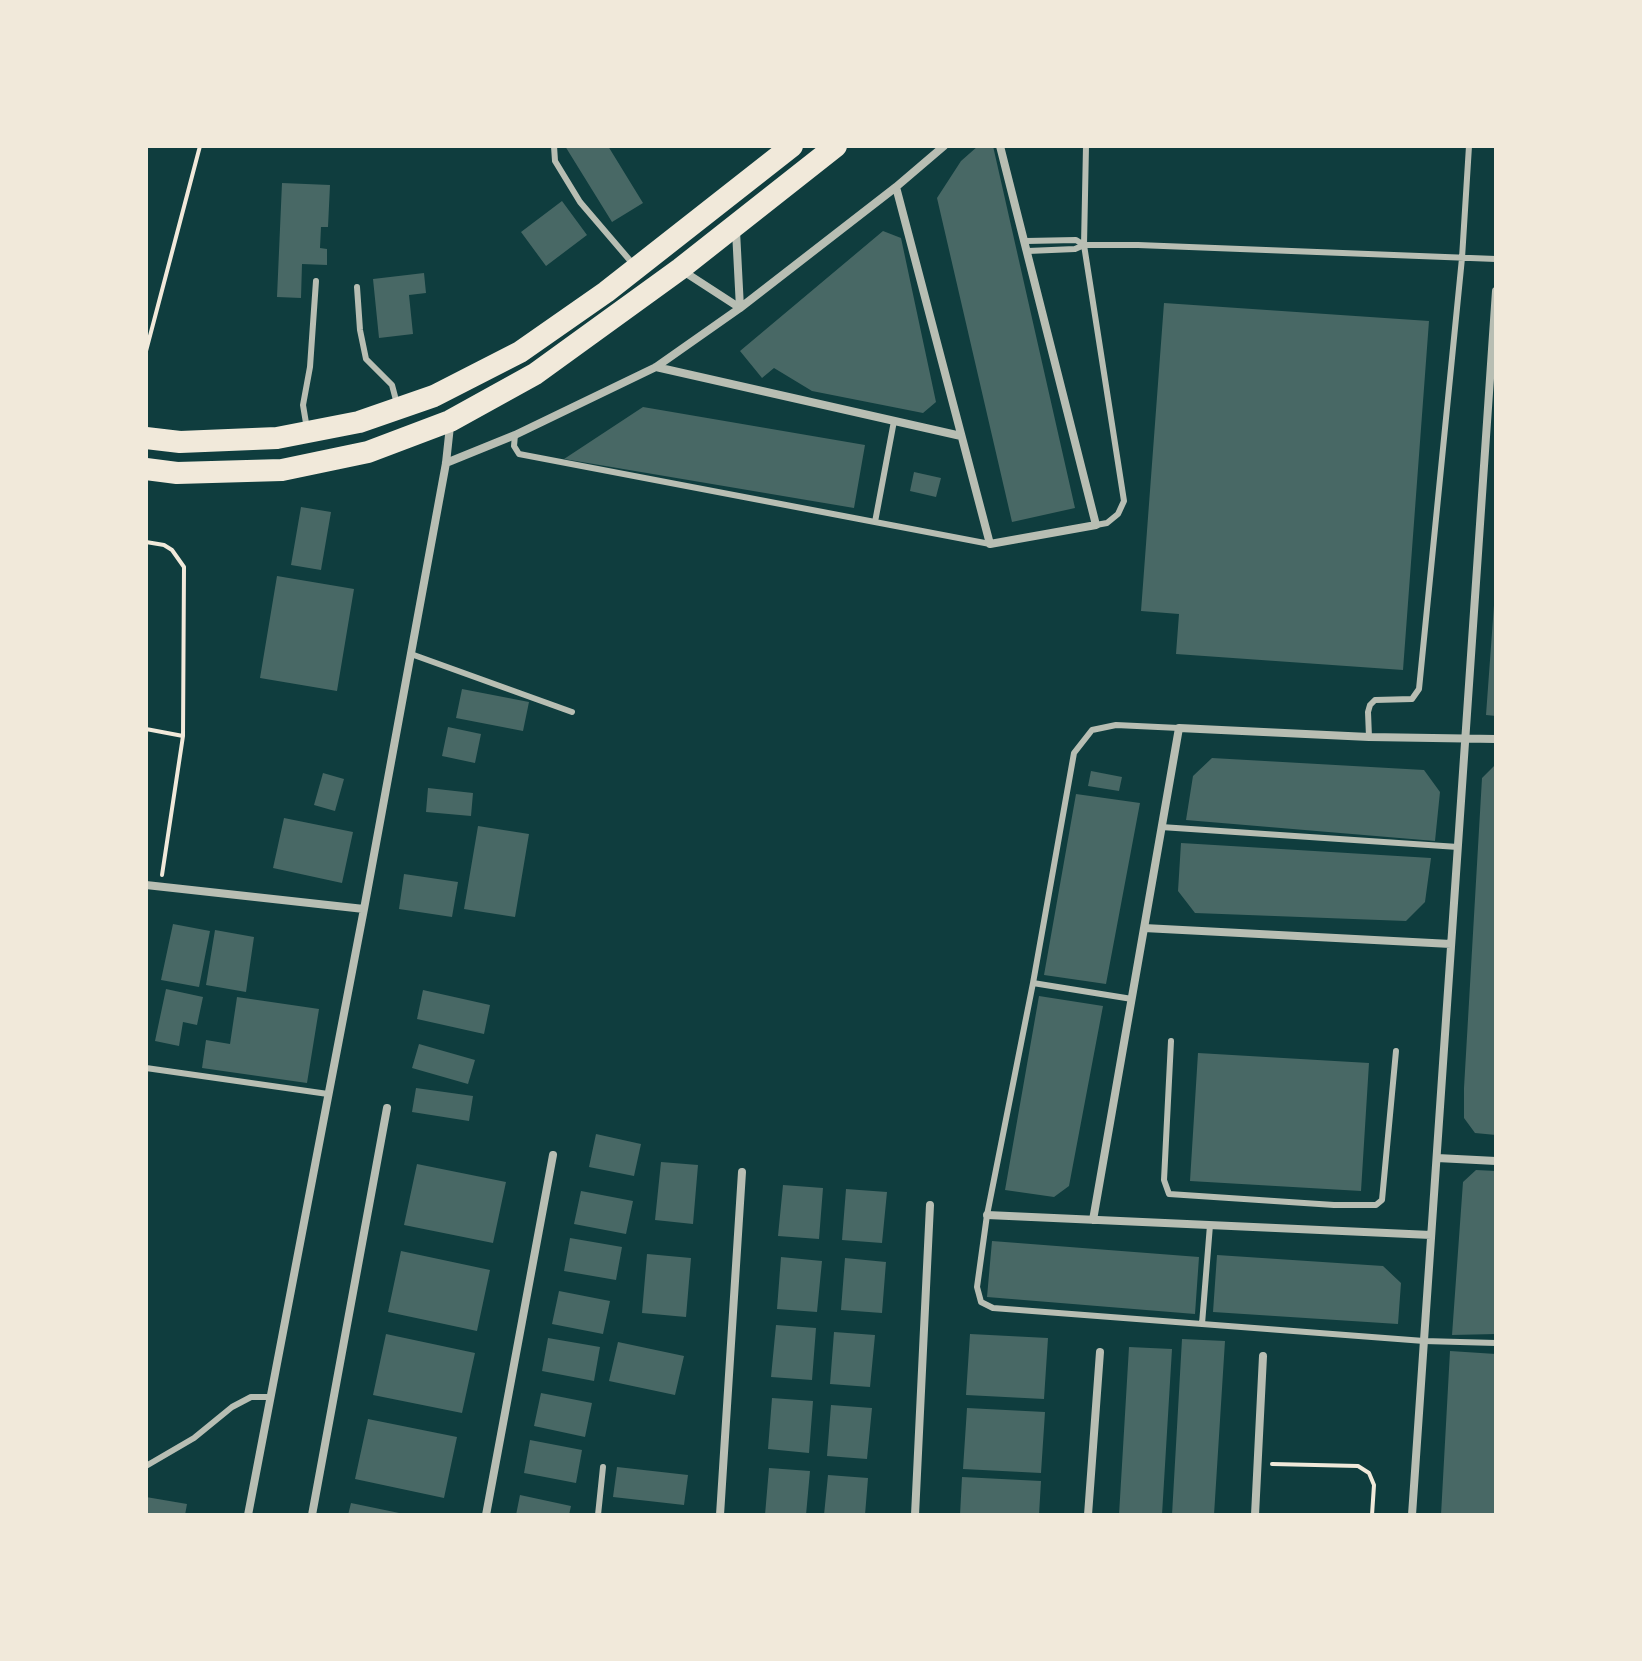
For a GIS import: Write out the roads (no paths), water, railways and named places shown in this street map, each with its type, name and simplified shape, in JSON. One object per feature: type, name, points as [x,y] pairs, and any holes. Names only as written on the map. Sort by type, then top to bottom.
[{"type":"highway","points":[[146,438],[194,441],[277,438],[359,422],[434,396],[520,352],[637,268],[792,146]]},
{"type":"highway","points":[[146,469],[177,473],[282,470],[368,452],[450,421],[535,374],[680,269],[836,146]]},
{"type":"street","points":[[446,463],[515,435],[656,367],[740,308],[944,146]]},
{"type":"street","points":[[896,187],[990,544],[1096,525],[1000,146]]},
{"type":"street","points":[[736,226],[740,308]]},
{"type":"street","points":[[680,269],[740,308]]},
{"type":"street","points":[[1412,1515],[1496,291]]},
{"type":"street","points":[[656,367],[961,436]]},
{"type":"street","points":[[248,1515],[364,909],[446,463],[450,421]]},
{"type":"street","points":[[1093,1220],[1179,728],[1369,737],[1496,739]]},
{"type":"street","points":[[146,885],[364,909]]},
{"type":"street","points":[[1144,928],[1451,944]]},
{"type":"street","points":[[312,1515],[387,1108]]},
{"type":"street","points":[[486,1515],[553,1155]]},
{"type":"street","points":[[1437,1158],[1496,1161]]},
{"type":"street","points":[[720,1515],[742,1172]]},
{"type":"street","points":[[915,1515],[930,1205]]},
{"type":"street","points":[[987,1215],[1431,1235]]},
{"type":"street","points":[[1088,1515],[1100,1352]]},
{"type":"street","points":[[1255,1515],[1263,1356]]},
{"type":"lane","points":[[554,146],[555,161],[580,202],[637,268]]},
{"type":"lane","points":[[1086,146],[1084,245],[1124,501],[1118,514],[1107,523],[1096,525]]},
{"type":"lane","points":[[1369,737],[1370,705],[1381,698],[1412,699],[1419,689],[1462,258],[1469,146]]},
{"type":"lane","points":[[1026,241],[1076,240],[1084,245]]},
{"type":"lane","points":[[1028,251],[1075,249],[1084,245],[1246,247],[1496,259]]},
{"type":"lane","points":[[307,432],[303,405],[310,367],[316,281]]},
{"type":"lane","points":[[357,287],[366,359],[392,385],[398,409]]},
{"type":"lane","points":[[875,522],[894,421]]},
{"type":"lane","points":[[515,435],[514,446],[519,454],[990,544]]},
{"type":"lane","points":[[411,654],[572,712]]},
{"type":"lane","points":[[1179,728],[1116,725],[1092,730],[1074,753],[987,1215],[977,1287],[981,1302],[993,1308],[1424,1341],[1496,1343]]},
{"type":"lane","points":[[1161,827],[1458,847]]},
{"type":"lane","points":[[1033,983],[1132,999]]},
{"type":"lane","points":[[1171,1041],[1164,1180],[1169,1194],[1334,1205],[1376,1205],[1382,1200],[1396,1051]]},
{"type":"lane","points":[[146,1068],[328,1094]]},
{"type":"lane","points":[[1202,1324],[1210,1225]]},
{"type":"lane","points":[[146,1466],[194,1438],[232,1407],[251,1397],[271,1397]]},
{"type":"lane","points":[[598,1515],[603,1467]]}]
